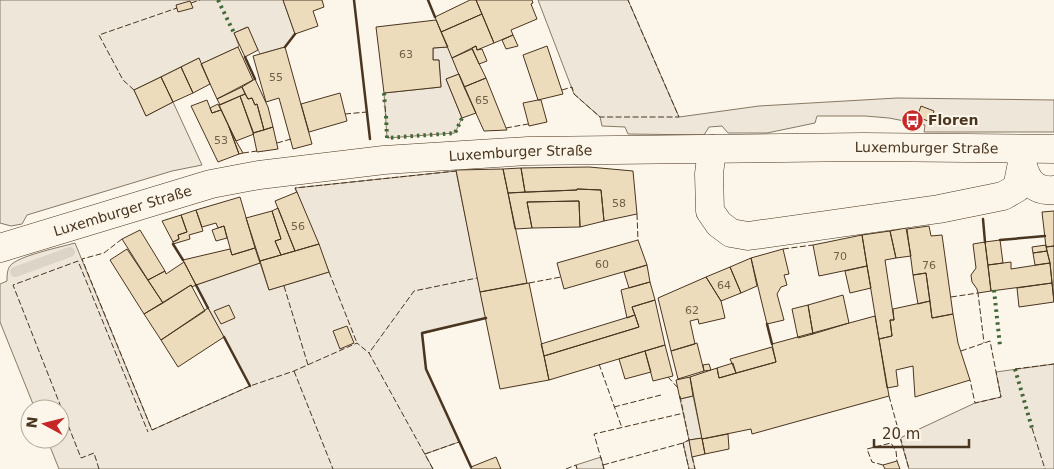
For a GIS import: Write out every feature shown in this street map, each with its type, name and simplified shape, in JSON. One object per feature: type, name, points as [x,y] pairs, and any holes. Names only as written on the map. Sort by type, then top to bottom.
[{"type":"main road","name":"Luxemburger Straße","points":[[0,248],[211,184],[314,167],[384,160],[528,151],[863,147],[1020,156],[1054,150]]},
{"type":"main road","points":[[712,149],[709,174],[710,211],[718,224],[731,233],[748,236],[939,209],[1003,196],[1016,188],[1020,156]]},
{"type":"main road","points":[[1020,156],[1027,178],[1033,185],[1044,191],[1054,190]]},
{"type":"shaded area","points":[[0,0],[283,0],[295,34],[285,47],[260,54],[247,27],[234,33],[238,47],[201,64],[199,58],[134,90],[146,116],[173,102],[202,165],[172,171],[27,215],[22,224],[11,226],[0,223]]},
{"type":"shaded area","points":[[538,0],[628,0],[679,117],[759,106],[897,98],[1054,100],[1054,132],[924,132],[925,125],[889,118],[817,116],[815,123],[767,133],[728,133],[722,126],[709,127],[704,135],[628,134],[625,127],[602,126],[600,117],[574,94]]},
{"type":"shaded area","points":[[448,47],[459,74],[446,79],[462,118],[455,133],[387,138],[384,93],[441,87],[439,60],[433,60],[433,48]]},
{"type":"shaded area","points":[[456,171],[486,318],[422,334],[426,369],[459,442],[425,454],[433,469],[59,469],[51,449],[70,449],[70,399],[31,399],[0,322],[0,284],[7,281],[10,266],[14,262],[30,255],[75,243],[152,430],[250,386],[196,285],[260,263],[269,290],[329,272],[295,188]]},
{"type":"shaded area","points":[[1054,364],[1054,469],[909,469],[900,438],[975,403],[1001,397],[996,372]]},
{"type":"shaded area","points":[[693,396],[702,438],[689,440],[680,399]]},
{"type":"shaded area","points":[[689,440],[695,469],[689,469],[683,443]]},
{"type":"shaded area","points":[[601,457],[604,469],[577,469],[576,465]]},
{"type":"building","points":[[283,0],[322,0],[324,7],[313,11],[318,26],[295,34]]},
{"type":"building","points":[[470,0],[476,0],[482,14],[441,32],[435,17]]},
{"type":"building","points":[[476,0],[532,0],[533,3],[531,4],[537,19],[511,30],[513,35],[494,43]]},
{"type":"building","points":[[190,1],[193,8],[178,12],[176,5]]},
{"type":"building","points":[[482,14],[494,43],[477,50],[476,46],[452,58],[441,32]]},
{"type":"building","points":[[436,20],[448,47],[433,48],[433,60],[439,60],[441,87],[384,93],[376,27]]},
{"type":"building","points":[[248,27],[258,50],[245,57],[234,33]]},
{"type":"building","points":[[513,35],[518,46],[506,49],[502,40]]},
{"type":"building","points":[[476,46],[477,50],[482,49],[487,61],[479,64],[472,48]]},
{"type":"building","points":[[547,46],[563,94],[538,100],[523,55]]},
{"type":"building","points":[[238,47],[253,80],[217,99],[201,64]]},
{"type":"building","points":[[285,47],[312,144],[293,149],[279,98],[266,102],[253,56]]},
{"type":"building","points":[[472,49],[486,78],[464,87],[452,58]]},
{"type":"building","points":[[199,58],[210,84],[193,93],[181,67]]},
{"type":"building","points":[[181,67],[193,93],[173,102],[161,77]]},
{"type":"building","points":[[459,74],[476,113],[462,118],[446,79]]},
{"type":"building","points":[[161,77],[173,102],[146,116],[134,90]]},
{"type":"building","points":[[486,78],[507,130],[484,131],[464,87]]},
{"type":"building","points":[[255,79],[268,107],[273,127],[264,130],[257,104],[255,105],[252,98],[248,99],[242,87]]},
{"type":"building","points":[[242,87],[245,94],[220,105],[217,99]]},
{"type":"building","points":[[340,93],[347,121],[309,132],[301,104]]},
{"type":"building","points":[[245,94],[248,99],[252,98],[255,105],[257,104],[264,130],[253,133],[240,96]]},
{"type":"building","points":[[240,96],[254,134],[236,141],[219,105]]},
{"type":"building","points":[[207,100],[212,113],[221,110],[239,154],[218,162],[191,106]]},
{"type":"building","points":[[541,100],[547,122],[529,126],[523,103]]},
{"type":"building","points":[[218,104],[221,110],[212,113],[210,108]]},
{"type":"building","points":[[921,106],[934,111],[931,122],[917,117]]},
{"type":"building","points":[[229,127],[236,141],[243,153],[239,154]]},
{"type":"building","points":[[273,127],[278,149],[257,152],[253,133]]},
{"type":"building","points":[[589,167],[633,171],[637,214],[604,221],[601,190],[577,189],[525,192],[521,168]]},
{"type":"building","points":[[521,168],[525,192],[508,193],[503,169]]},
{"type":"building","points":[[503,169],[527,283],[480,292],[456,170]]},
{"type":"building","points":[[577,189],[601,190],[604,221],[580,227],[579,201],[527,202],[532,228],[515,229],[508,193]]},
{"type":"building","points":[[297,192],[319,244],[295,251],[275,201]]},
{"type":"building","points":[[240,197],[255,248],[232,255],[224,226],[218,228],[216,223],[202,227],[196,210]]},
{"type":"building","points":[[579,201],[580,227],[532,228],[527,202]]},
{"type":"building","points":[[278,208],[295,251],[281,255],[275,241],[281,239],[272,211]]},
{"type":"building","points":[[196,210],[203,231],[189,235],[190,239],[173,244],[173,242],[179,239],[178,235],[187,232],[181,215]]},
{"type":"building","points":[[272,211],[281,239],[275,241],[281,255],[260,261],[246,218]]},
{"type":"building","points":[[1054,211],[1054,246],[1046,247],[1042,212]]},
{"type":"building","points":[[181,215],[187,232],[178,235],[179,239],[173,242],[162,221]]},
{"type":"building","points":[[224,226],[227,238],[216,241],[212,230]]},
{"type":"building","points":[[929,226],[931,236],[942,235],[953,314],[932,318],[926,273],[913,275],[907,229]]},
{"type":"building","points":[[906,228],[911,256],[896,258],[890,231]]},
{"type":"building","points":[[140,230],[165,271],[148,280],[122,239]]},
{"type":"building","points":[[890,231],[896,258],[885,260],[894,320],[890,320],[892,336],[879,339],[862,235]]},
{"type":"building","points":[[862,235],[867,266],[819,276],[813,245]]},
{"type":"building","points":[[638,240],[647,265],[564,289],[557,263]]},
{"type":"building","points":[[1000,240],[1003,263],[988,265],[985,242]]},
{"type":"building","points":[[985,242],[991,291],[978,293],[972,282],[971,275],[976,268],[973,244]]},
{"type":"building","points":[[319,244],[329,272],[269,290],[260,261]]},
{"type":"building","points":[[1046,245],[1047,251],[1033,253],[1032,247]]},
{"type":"building","points":[[1054,246],[1054,302],[1050,263],[1046,247]]},
{"type":"building","points":[[255,248],[260,263],[196,285],[183,260],[230,249],[232,255]]},
{"type":"building","points":[[127,249],[163,303],[144,314],[110,260]]},
{"type":"building","points":[[783,249],[789,274],[784,275],[787,285],[781,287],[777,294],[784,320],[767,324],[751,258]]},
{"type":"building","points":[[1047,251],[1050,263],[1035,265],[1033,253]]},
{"type":"building","points":[[751,258],[757,286],[741,293],[730,267]]},
{"type":"building","points":[[184,262],[196,285],[192,287],[191,285],[163,303],[148,280],[165,271],[166,274]]},
{"type":"building","points":[[1011,262],[1011,269],[1050,263],[1052,283],[991,291],[988,265]]},
{"type":"building","points":[[647,265],[650,282],[629,288],[624,272]]},
{"type":"building","points":[[867,266],[871,288],[850,293],[845,271]]},
{"type":"building","points":[[730,267],[741,293],[721,301],[706,277]]},
{"type":"building","points":[[926,273],[930,301],[918,304],[913,275]]},
{"type":"building","points":[[706,277],[721,301],[725,318],[699,324],[698,319],[690,321],[695,344],[671,351],[658,298]]},
{"type":"building","points":[[650,282],[655,300],[632,307],[635,315],[627,318],[621,290]]},
{"type":"building","points":[[529,283],[549,380],[500,389],[480,292]]},
{"type":"building","points":[[1052,283],[1054,302],[1019,307],[1017,288]]},
{"type":"building","points":[[191,285],[205,311],[161,340],[144,314]]},
{"type":"building","points":[[843,295],[849,323],[813,334],[808,305]]},
{"type":"building","points":[[655,300],[665,345],[549,380],[544,356],[639,327],[632,307]]},
{"type":"building","points":[[930,301],[932,318],[953,314],[958,343],[970,380],[915,397],[913,366],[896,370],[898,386],[887,388],[879,339],[892,336],[890,320],[894,320],[893,309]]},
{"type":"building","points":[[229,305],[235,318],[221,324],[214,311]]},
{"type":"building","points":[[808,305],[813,334],[798,338],[792,309]]},
{"type":"building","points":[[208,308],[224,337],[178,367],[161,340]]},
{"type":"building","points":[[635,315],[639,327],[544,356],[541,344]]},
{"type":"building","points":[[875,316],[889,396],[752,434],[751,429],[702,439],[690,377],[717,368],[719,378],[776,362],[772,344]]},
{"type":"building","points":[[347,326],[354,343],[340,349],[333,331]]},
{"type":"building","points":[[697,343],[704,371],[678,379],[671,351]]},
{"type":"building","points":[[665,345],[673,376],[653,381],[645,351]]},
{"type":"building","points":[[772,347],[776,362],[736,373],[730,359]]},
{"type":"building","points":[[645,351],[651,372],[625,379],[619,359]]},
{"type":"building","points":[[733,363],[736,373],[719,378],[717,368]]},
{"type":"building","points":[[709,364],[711,370],[704,371],[703,365]]},
{"type":"building","points":[[690,377],[693,396],[680,399],[676,380]]},
{"type":"building","points":[[728,434],[729,449],[705,454],[702,439]]},
{"type":"building","points":[[702,438],[705,454],[692,457],[689,440]]},
{"type":"building","points":[[496,457],[501,469],[471,469],[471,467]]},
{"type":"building","points":[[897,461],[900,469],[885,469],[883,465]]},
{"type":"waterway","points":[[15,272],[70,252]]},
{"type":"hedge","points":[[218,0],[234,33]]},
{"type":"hedge","points":[[384,93],[385,106]]},
{"type":"hedge","points":[[386,116],[387,138],[455,133],[462,118]]},
{"type":"hedge","points":[[994,290],[1000,346]]},
{"type":"hedge","points":[[1015,369],[1032,428]]},
{"type":"fence","points":[[191,3],[200,0]]},
{"type":"fence","points":[[562,90],[572,87],[574,94],[600,117],[679,117],[628,0]]},
{"type":"fence","points":[[134,90],[123,80],[99,35],[177,8]]},
{"type":"fence","points":[[385,106],[386,116]]},
{"type":"fence","points":[[345,114],[367,112]]},
{"type":"fence","points":[[506,128],[528,124]]},
{"type":"fence","points":[[277,143],[291,139]]},
{"type":"fence","points":[[243,153],[257,151]]},
{"type":"fence","points":[[297,192],[295,188],[456,171]]},
{"type":"fence","points":[[637,214],[638,240]]},
{"type":"fence","points":[[122,239],[104,253],[82,259],[152,430],[250,386],[294,371],[357,343],[369,353]]},
{"type":"fence","points":[[783,249],[813,245]]},
{"type":"fence","points":[[99,469],[94,453],[81,458],[13,285],[78,261],[148,432]]},
{"type":"fence","points":[[329,272],[357,343]]},
{"type":"fence","points":[[529,283],[561,277]]},
{"type":"fence","points":[[433,469],[369,353],[414,291],[477,278]]},
{"type":"fence","points":[[284,286],[308,365]]},
{"type":"fence","points":[[951,297],[978,293],[984,343]]},
{"type":"fence","points":[[961,351],[990,341],[1001,397],[975,403],[970,380]]},
{"type":"fence","points":[[599,364],[622,428]]},
{"type":"fence","points":[[1015,369],[1054,364]]},
{"type":"fence","points":[[294,371],[333,469]]},
{"type":"fence","points":[[668,377],[678,388]]},
{"type":"fence","points":[[614,407],[661,395]]},
{"type":"fence","points":[[680,396],[689,440],[683,443],[689,469]]},
{"type":"fence","points":[[889,396],[909,469]]},
{"type":"fence","points":[[604,469],[594,434],[684,413]]},
{"type":"fence","points":[[1032,428],[1045,469]]},
{"type":"fence","points":[[425,454],[459,442]]},
{"type":"fence","points":[[603,465],[683,443]]},
{"type":"fence","points":[[883,465],[872,462],[867,449],[891,443],[896,451],[897,461]]},
{"type":"fence","points":[[692,457],[695,469]]},
{"type":"fence","points":[[566,469],[576,465],[577,469]]},
{"type":"wall","points":[[354,0],[370,139]]},
{"type":"wall","points":[[428,0],[435,17]]},
{"type":"wall","points":[[285,47],[295,34]]},
{"type":"wall","points":[[245,57],[255,79]]},
{"type":"wall","points":[[983,219],[985,242]]},
{"type":"wall","points":[[1000,240],[1045,236]]},
{"type":"wall","points":[[173,244],[183,260]]},
{"type":"wall","points":[[196,285],[208,308]]},
{"type":"wall","points":[[471,467],[426,369],[422,333],[486,318]]},
{"type":"wall","points":[[767,324],[772,344]]},
{"type":"wall","points":[[224,337],[250,386]]},
{"type":"place","name":"Floren","points":[[912,120]]}]
